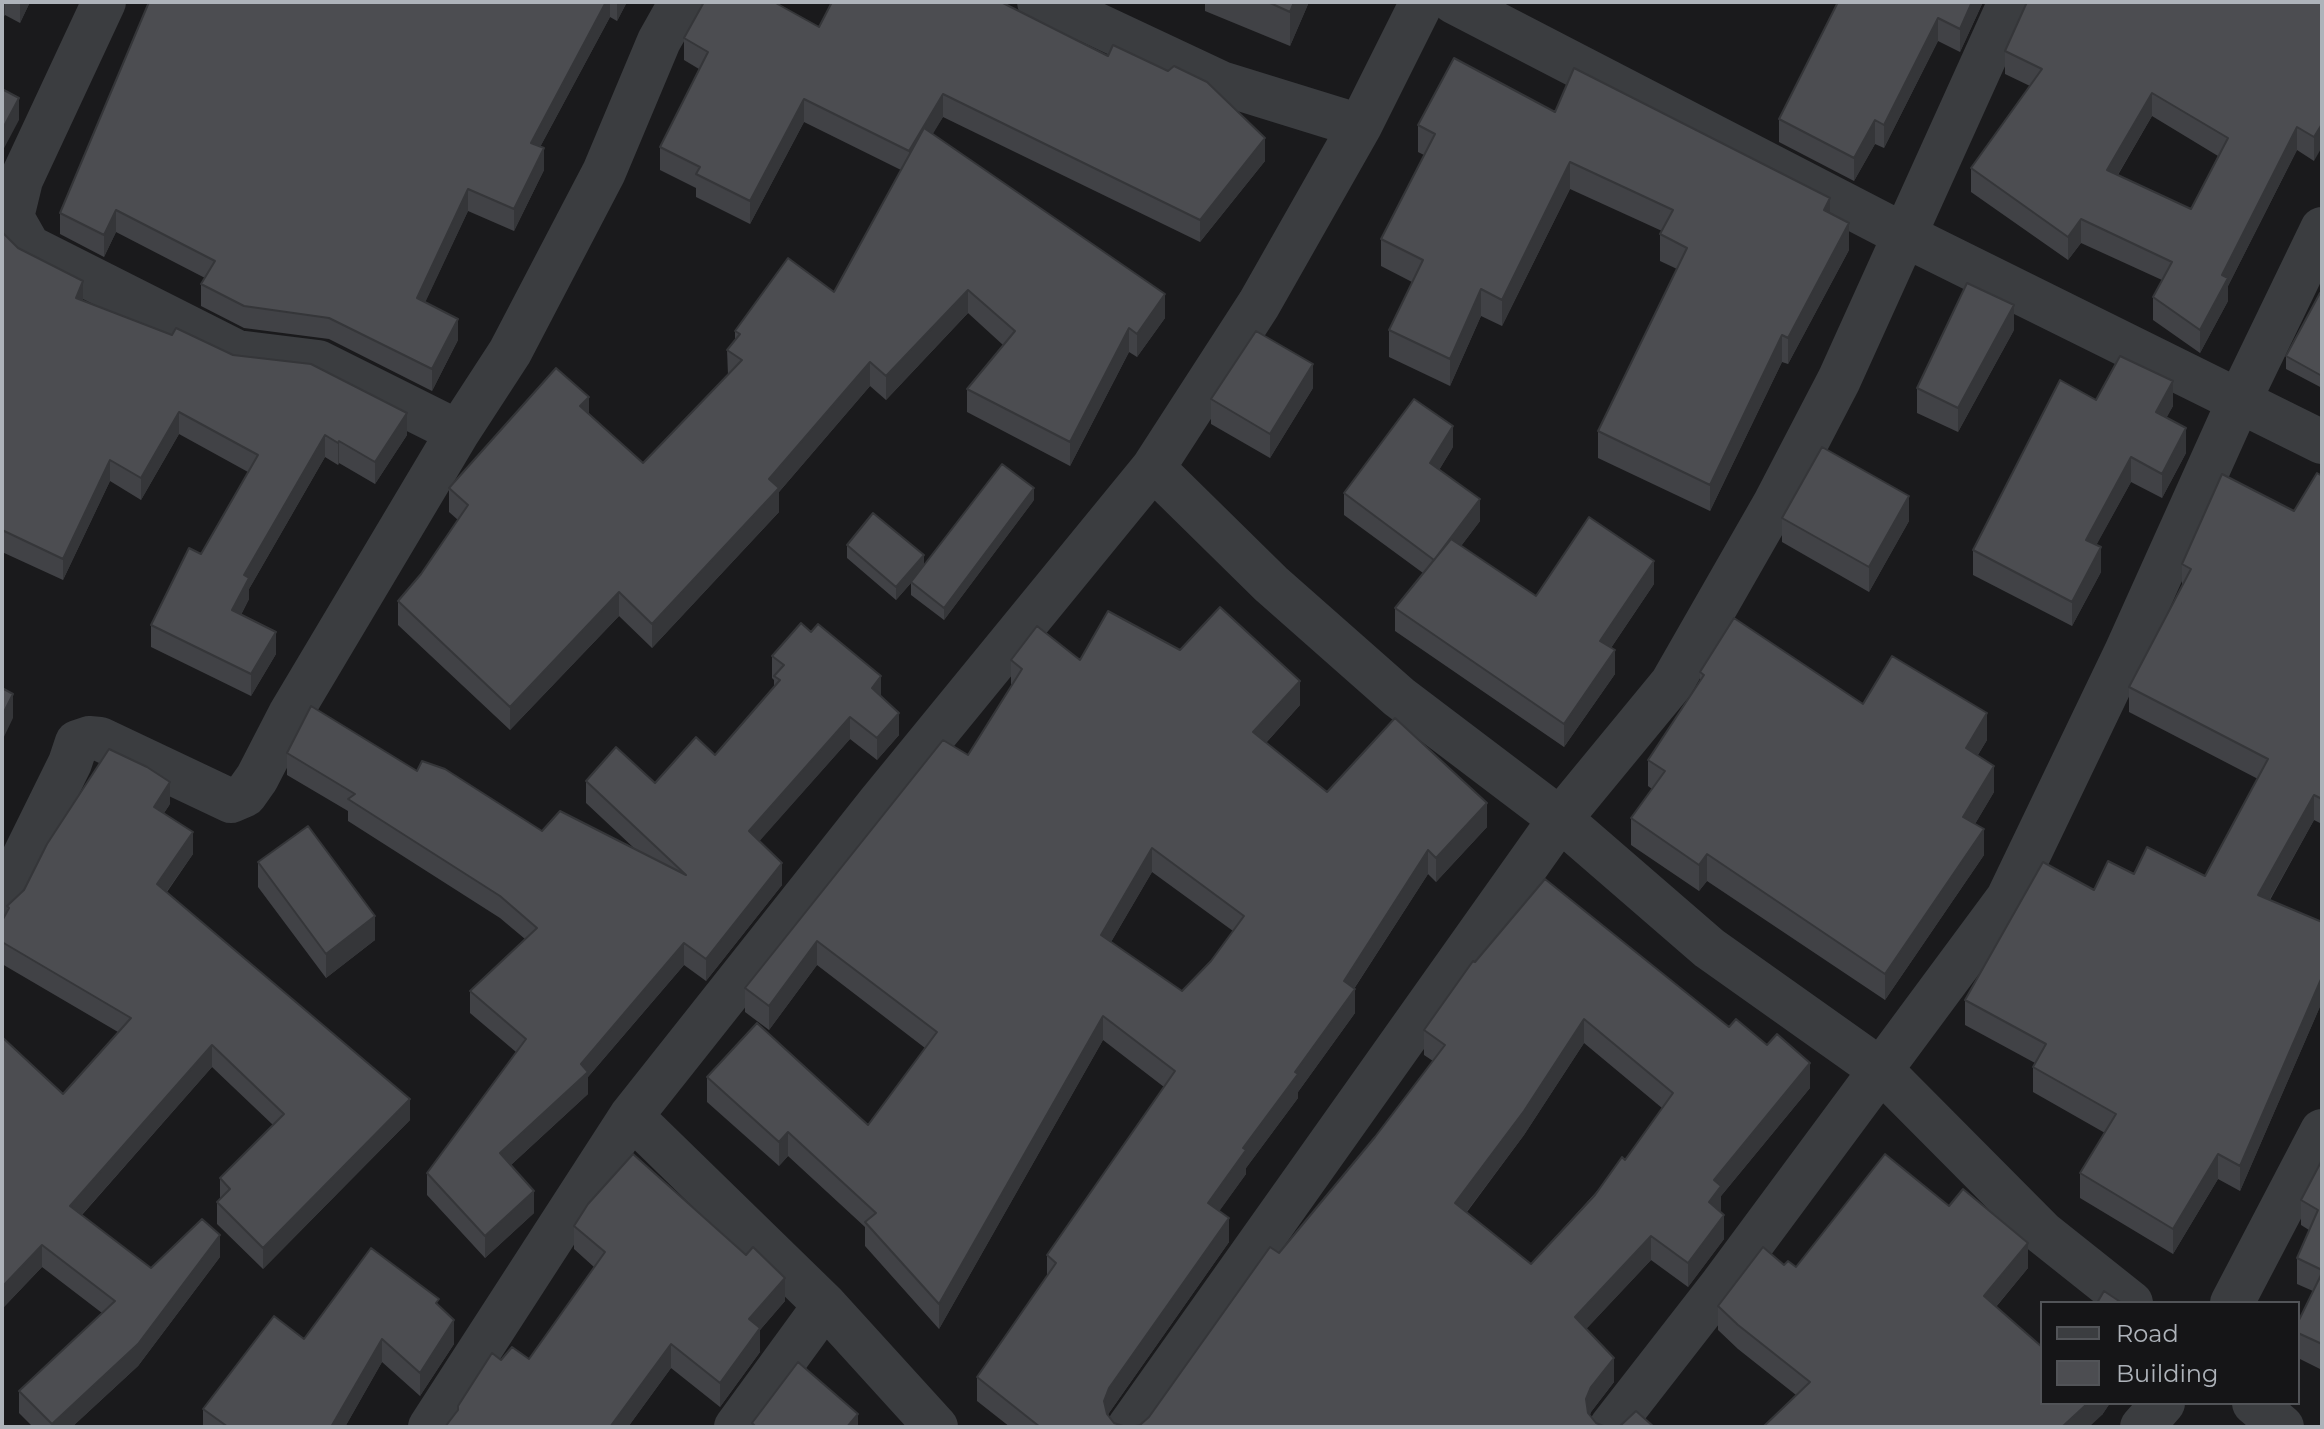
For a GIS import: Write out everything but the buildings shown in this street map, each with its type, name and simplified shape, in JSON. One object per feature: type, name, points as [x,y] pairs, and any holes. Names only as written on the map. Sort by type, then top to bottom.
[{"type":"street","points":[[104,2],[21,180],[12,217],[29,247],[237,352],[318,362],[458,432]]},
{"type":"street","points":[[2,901],[70,763],[77,742],[89,738],[100,739],[231,801],[245,795],[458,432],[510,352],[604,172],[659,41],[681,2]]},
{"type":"street","points":[[1039,2],[1072,13],[1221,83],[1360,126]]},
{"type":"street","points":[[430,1427],[631,1116],[879,803],[1153,468],[1259,304],[1360,126],[1422,2]]},
{"type":"street","points":[[1454,2],[1902,234],[2322,442]]},
{"type":"street","points":[[1129,1427],[1560,819],[1672,683],[1775,503],[1839,380],[1902,234],[2010,2]]},
{"type":"street","points":[[1611,1427],[1720,1287],[2008,898],[2322,229]]},
{"type":"street","points":[[1153,468],[1271,584],[1399,697],[1560,819],[1709,948],[1881,1070],[2043,1233],[2128,1301]]},
{"type":"street","points":[[631,1116],[825,1305],[936,1427]]},
{"type":"street","points":[[2233,1301],[2322,1131]]},
{"type":"street","points":[[736,1427],[825,1305]]},
{"type":"street","points":[[2142,1427],[2161,1405]]},
{"type":"street","points":[[2256,1405],[2282,1427]]}]
